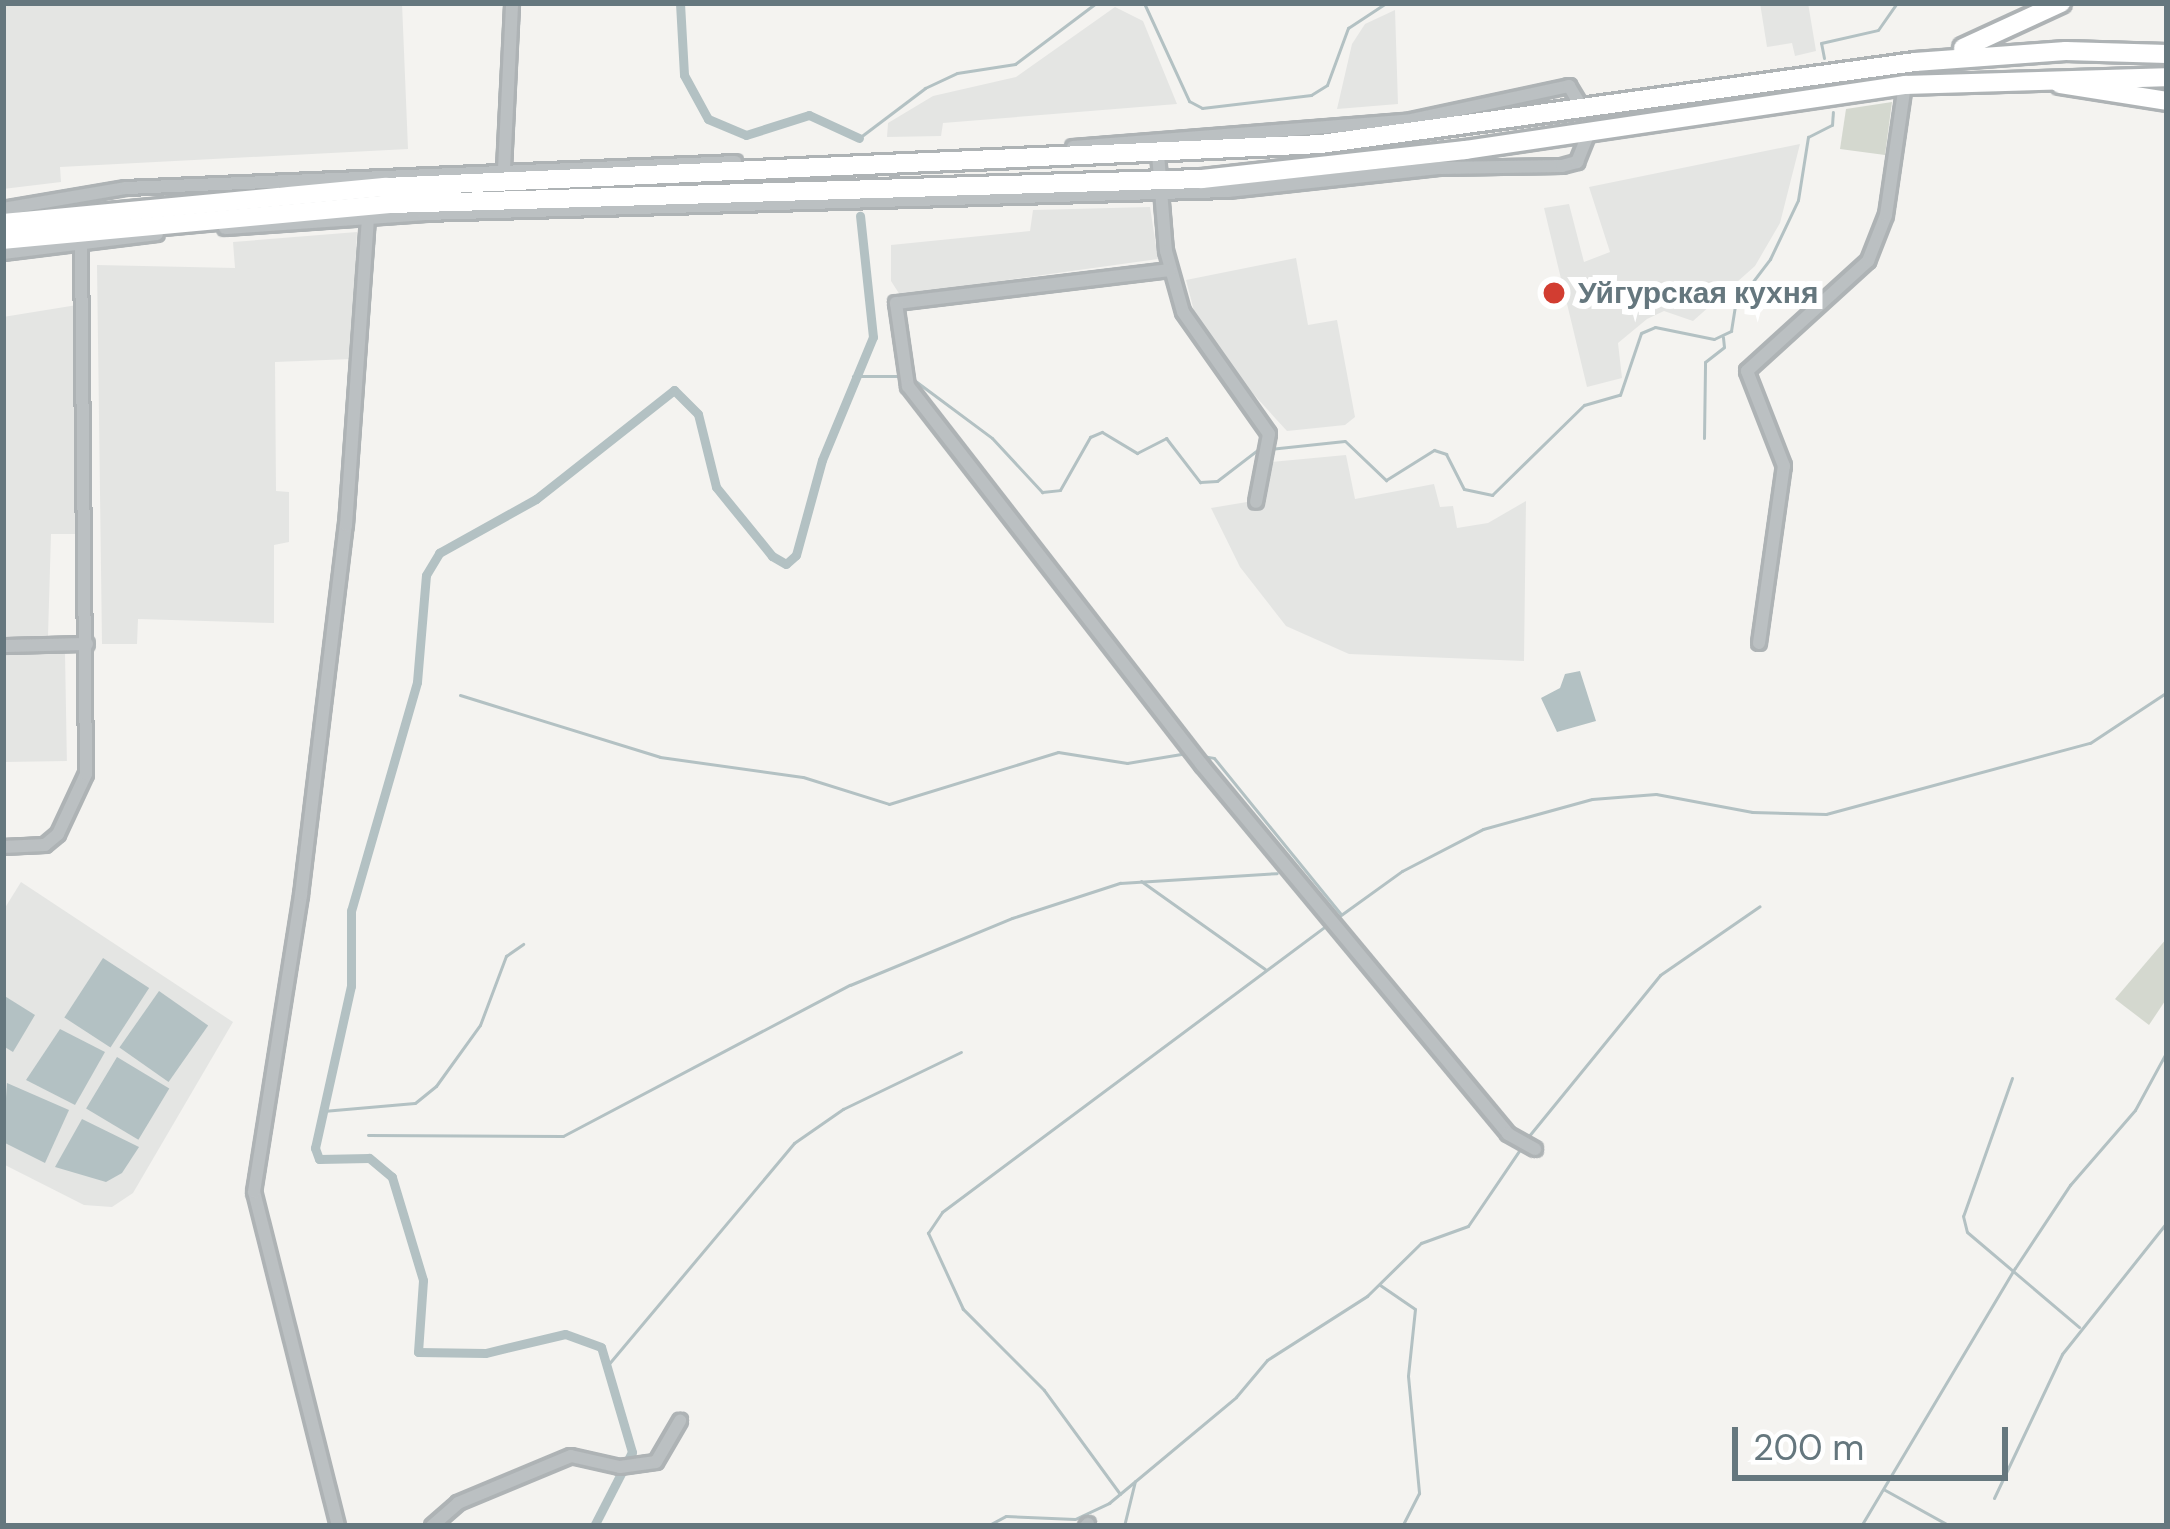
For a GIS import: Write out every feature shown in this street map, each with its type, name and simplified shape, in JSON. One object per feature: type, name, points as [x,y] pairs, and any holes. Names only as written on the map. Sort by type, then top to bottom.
[{"type":"highway","points":[[1915,62],[2003,35],[2061,3]]},
{"type":"highway","points":[[3,240],[392,204],[1159,187],[1587,122],[1915,62],[2066,51],[2167,55]]},
{"type":"highway","points":[[3,223],[364,188],[1158,154],[1181,145],[1587,122],[2019,77],[2167,76]]},
{"type":"highway","points":[[2019,77],[2167,101]]},
{"type":"street","points":[[504,169],[512,3]]},
{"type":"street","points":[[3,209],[126,188],[1181,145],[1406,121],[1569,86],[1587,122],[1576,162],[1562,166],[368,218],[3,253]]},
{"type":"street","points":[[1759,643],[1784,466],[1747,370],[1868,261],[1886,215],[1905,86]]},
{"type":"street","points":[[1158,154],[1170,269],[1199,340],[1269,434],[1256,502]]},
{"type":"street","points":[[338,1526],[254,1192],[343,548],[368,218]]},
{"type":"street","points":[[3,847],[45,845],[58,834],[86,774],[81,243]]},
{"type":"street","points":[[1170,269],[896,303],[908,386],[1202,765],[1508,1134],[1535,1148]]},
{"type":"street","points":[[3,646],[87,644]]},
{"type":"street","points":[[432,1526],[458,1503],[571,1456],[620,1467],[656,1462],[680,1421]]},
{"type":"shaded area","points":[[3,3],[402,3],[408,149],[60,167],[61,182],[3,189]]},
{"type":"shaded area","points":[[1760,3],[1808,3],[1816,51],[1795,56],[1792,43],[1767,47]]},
{"type":"shaded area","points":[[1115,7],[1143,21],[1177,104],[943,123],[941,136],[887,137],[888,123],[933,96],[1016,77]]},
{"type":"shaded area","points":[[1395,10],[1398,104],[1337,109],[1352,44],[1365,24]]},
{"type":"shaded area","points":[[1892,102],[1885,155],[1840,149],[1846,109]]},
{"type":"shaded area","points":[[1800,144],[1780,223],[1755,266],[1693,321],[1664,311],[1647,319],[1618,343],[1622,378],[1587,387],[1544,208],[1569,204],[1584,262],[1610,252],[1589,187]]},
{"type":"shaded area","points":[[1150,207],[1158,259],[900,295],[891,281],[891,245],[1030,231],[1033,210]]},
{"type":"shaded area","points":[[357,232],[351,359],[275,362],[276,491],[289,492],[289,542],[274,545],[274,623],[138,619],[137,644],[102,644],[97,265],[235,268],[233,242]]},
{"type":"shaded area","points":[[1296,258],[1308,325],[1337,320],[1355,417],[1345,425],[1287,431],[1224,362],[1194,311],[1186,280]]},
{"type":"shaded area","points":[[77,305],[76,534],[51,534],[48,636],[3,638],[3,317]]},
{"type":"shaded area","points":[[1346,455],[1355,499],[1434,484],[1440,507],[1453,506],[1457,528],[1488,523],[1526,501],[1524,661],[1349,654],[1286,626],[1240,567],[1211,508],[1265,499],[1271,462]]},
{"type":"shaded area","points":[[65,652],[67,761],[5,762],[3,653]]},
{"type":"shaded area","points":[[1580,671],[1596,721],[1557,732],[1541,698],[1560,688],[1565,674]]},
{"type":"shaded area","points":[[21,882],[233,1022],[133,1193],[112,1207],[84,1205],[3,1164],[3,911]]},
{"type":"shaded area","points":[[2167,938],[2167,998],[2149,1025],[2115,999]]},
{"type":"shaded area","points":[[103,958],[149,988],[110,1048],[64,1018]]},
{"type":"shaded area","points":[[159,991],[208,1025],[169,1082],[119,1048]]},
{"type":"shaded area","points":[[3,995],[35,1015],[13,1052],[3,1046]]},
{"type":"shaded area","points":[[60,1029],[105,1052],[75,1105],[26,1080]]},
{"type":"shaded area","points":[[117,1057],[169,1088],[138,1140],[86,1108]]},
{"type":"shaded area","points":[[7,1083],[69,1110],[45,1163],[3,1142]]},
{"type":"shaded area","points":[[82,1119],[139,1147],[122,1173],[106,1182],[55,1167]]},
{"type":"waterway","points":[[680,3],[684,75],[708,119],[746,135],[809,115],[859,138]]},
{"type":"waterway","points":[[859,138],[925,88],[957,73],[1015,64],[1096,3]]},
{"type":"waterway","points":[[1144,3],[1189,101],[1202,108],[1311,95],[1327,85],[1348,28],[1386,3]]},
{"type":"waterway","points":[[1824,58],[1821,43],[1878,30],[1897,3]]},
{"type":"waterway","points":[[1269,449],[1345,441],[1386,480],[1434,450],[1446,454],[1464,489],[1492,495],[1584,405],[1620,395],[1641,333],[1655,327],[1714,339],[1731,331],[1735,305],[1770,259],[1798,200],[1808,137],[1832,125],[1833,112]]},
{"type":"waterway","points":[[594,1526],[632,1452],[601,1347],[565,1334],[485,1353],[418,1352],[423,1280],[392,1177],[369,1158],[319,1159],[315,1148],[351,986],[351,911],[417,682],[426,575],[439,553],[536,499],[674,390],[698,414],[716,487],[772,556],[786,564],[796,555],[822,460],[873,337],[860,216]]},
{"type":"waterway","points":[[1704,438],[1705,362],[1724,347],[1723,337]]},
{"type":"waterway","points":[[853,376],[899,376]]},
{"type":"waterway","points":[[914,380],[992,438],[1042,492],[1060,490],[1090,437],[1102,432],[1137,453],[1166,438],[1200,482],[1217,481],[1260,448]]},
{"type":"waterway","points":[[1334,920],[1402,871],[1483,829],[1592,799],[1656,794],[1752,812],[1826,814],[2090,743],[2167,692]]},
{"type":"waterway","points":[[460,695],[660,757],[803,777],[889,804],[1058,752],[1127,763],[1187,753]]},
{"type":"waterway","points":[[1202,756],[1214,758],[1340,913]]},
{"type":"waterway","points":[[368,1135],[563,1136],[850,985],[1012,918],[1120,883],[1277,873]]},
{"type":"waterway","points":[[1141,881],[1265,969]]},
{"type":"waterway","points":[[1528,1137],[1660,975],[1760,906]]},
{"type":"waterway","points":[[1120,1494],[1044,1390],[963,1309],[928,1233],[942,1212],[1327,925]]},
{"type":"waterway","points":[[323,1111],[415,1103],[436,1086],[480,1025],[506,956],[523,944]]},
{"type":"waterway","points":[[1861,1526],[2015,1268],[2070,1185],[2135,1110],[2167,1051]]},
{"type":"waterway","points":[[607,1366],[794,1143],[843,1109],[961,1052]]},
{"type":"waterway","points":[[2012,1078],[1963,1216],[1967,1232],[2079,1327]]},
{"type":"waterway","points":[[987,1526],[1006,1516],[1075,1519],[1109,1503],[1236,1397],[1267,1360],[1367,1296],[1421,1243],[1468,1226],[1523,1145]]},
{"type":"waterway","points":[[1994,1498],[2062,1354],[2167,1222]]},
{"type":"waterway","points":[[1380,1285],[1415,1309],[1408,1376],[1419,1493],[1402,1526]]},
{"type":"waterway","points":[[1124,1526],[1135,1481]]},
{"type":"waterway","points":[[1885,1490],[1950,1526]]},
{"type":"place","name":"Уйгурская кухня","points":[[1554,293]]}]
